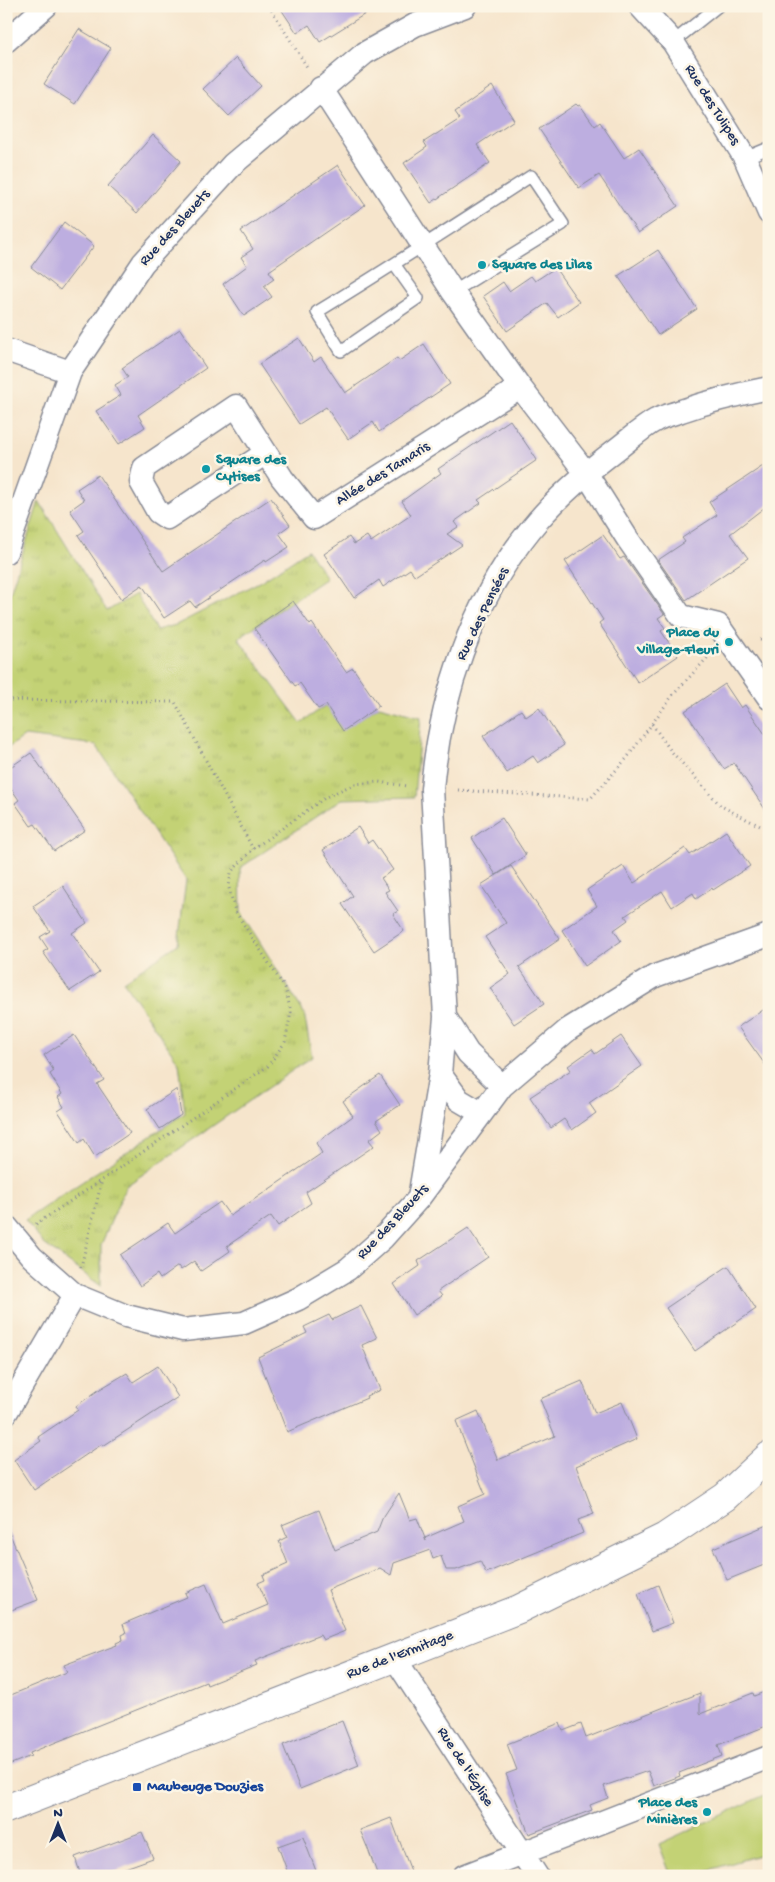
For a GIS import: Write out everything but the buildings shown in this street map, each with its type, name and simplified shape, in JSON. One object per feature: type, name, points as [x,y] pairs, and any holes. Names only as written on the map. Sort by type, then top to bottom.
[{"type":"main road","name":"Rue de l'Ermitage","points":[[6,1809],[519,1609],[665,1536],[725,1497],[769,1456]]},
{"type":"main road","points":[[725,1497],[769,1476]]},
{"type":"street","points":[[6,40],[46,6]]},
{"type":"street","name":"Rue des Bleuets","points":[[6,552],[70,372],[143,263],[233,164],[364,53],[415,25],[465,6]]},
{"type":"street","name":"Rue des Tulipes","points":[[640,6],[673,42],[745,158],[769,213]]},
{"type":"street","points":[[321,88],[453,292],[520,387],[586,472],[627,538],[681,616],[718,625],[769,698]]},
{"type":"street","points":[[6,350],[70,372]]},
{"type":"street","name":"Allée des Tamaris","points":[[266,453],[167,518],[158,512],[141,482],[144,468],[236,406],[282,478],[314,518],[520,387]]},
{"type":"street","name":"Rue des Pensées","points":[[419,1198],[440,1074],[445,1017],[432,789],[435,757],[443,717],[462,650],[495,582],[530,530],[586,472],[656,420],[713,400],[769,388]]},
{"type":"street","name":"Rue des Bleuets","points":[[11,1232],[32,1257],[75,1295],[126,1316],[183,1330],[244,1323],[298,1299],[348,1269],[383,1238],[419,1198],[502,1086],[569,1029],[654,976],[769,935]]},
{"type":"street","name":"Rue des Pensées","points":[[445,1017],[468,1053],[502,1086]]},
{"type":"street","points":[[440,1074],[459,1100],[481,1113]]},
{"type":"street","points":[[6,1413],[75,1295]]},
{"type":"street","name":"Rue de l'Église","points":[[394,1657],[537,1876]]},
{"type":"street","points":[[464,1876],[769,1757]]},
{"type":"lane","points":[[673,42],[718,6]]},
{"type":"lane","points":[[745,158],[769,148]]},
{"type":"lane","points":[[394,264],[418,298],[340,351],[317,312],[394,264],[424,246],[530,176],[563,224],[453,292]]},
{"type":"path","points":[[269,6],[321,88]]},
{"type":"path","points":[[11,1232],[102,1180],[268,1066],[286,1042],[291,1012],[286,988],[235,911],[229,888],[231,872],[253,849],[326,798],[354,784],[378,782],[432,789],[590,799],[627,758],[673,696],[727,638]]},
{"type":"path","points":[[6,700],[175,702],[253,849]]},
{"type":"path","points":[[652,724],[671,752],[721,806],[766,829],[769,833]]},
{"type":"path","points":[[75,1295],[102,1180]]},
{"type":"green space","points":[[39,501],[107,611],[136,594],[156,630],[176,625],[261,581],[308,550],[326,578],[238,638],[301,723],[326,705],[343,730],[379,706],[421,717],[414,797],[342,799],[240,868],[241,912],[304,1013],[312,1057],[126,1186],[101,1245],[101,1286],[44,1244],[25,1220],[185,1113],[179,1063],[123,981],[178,944],[186,880],[96,745],[25,736],[6,749],[6,606]]},
{"type":"green space","points":[[769,1793],[769,1852],[689,1876],[671,1876],[659,1844]]},
{"type":"place","name":"Square des Lilas","points":[[482,265]]},
{"type":"place","name":"Square des Cytises","points":[[206,469]]},
{"type":"place","name":"Place du Village-Fleuri","points":[[729,642]]},
{"type":"place","name":"Maubeuge Douzies","points":[[137,1787]]},
{"type":"place","name":"Place des Minières","points":[[707,1812]]}]
